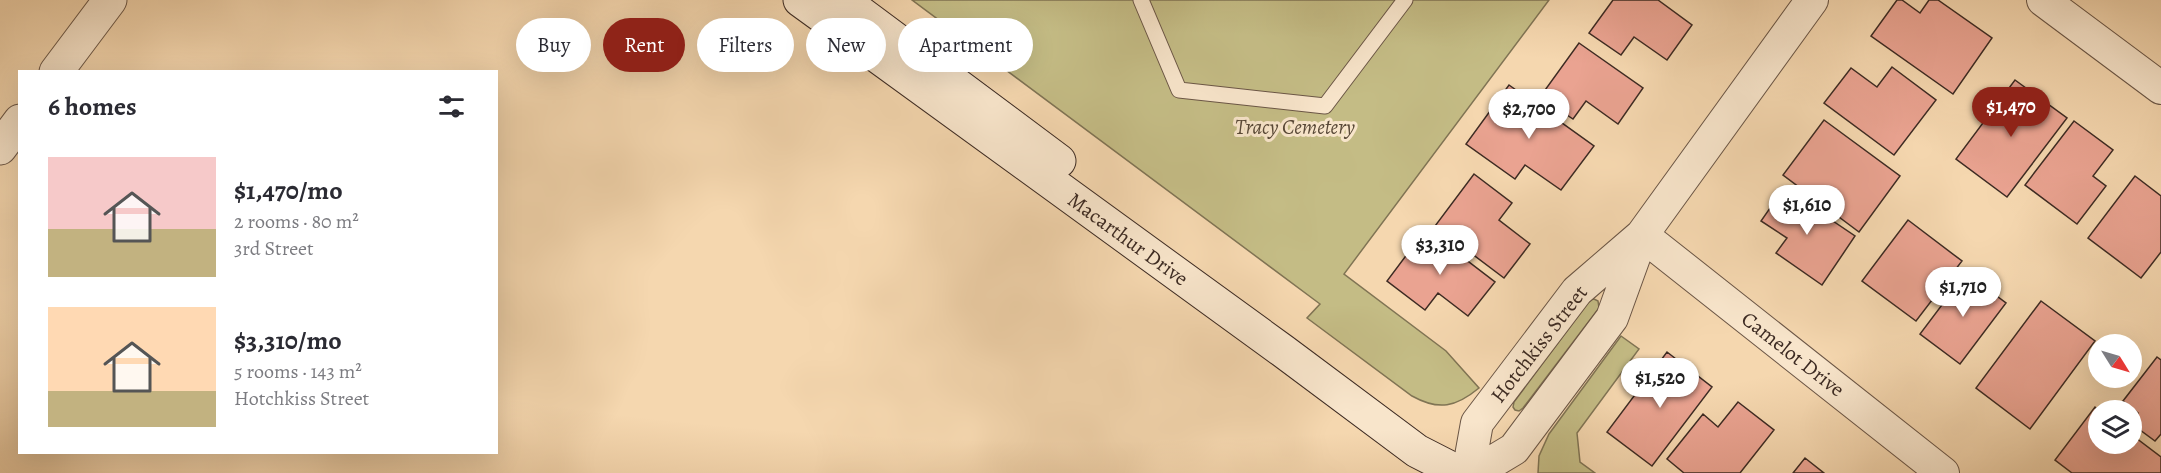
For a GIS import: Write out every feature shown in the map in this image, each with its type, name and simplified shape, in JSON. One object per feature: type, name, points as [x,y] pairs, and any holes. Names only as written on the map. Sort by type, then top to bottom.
[{"type":"main road","points":[[58,70],[110,0]]},
{"type":"main road","name":"Macarthur Drive","points":[[800,0],[1417,451],[1464,473]]},
{"type":"main road","name":"Macarthur Drive","points":[[843,0],[1428,435],[1464,473]]},
{"type":"main road","points":[[0,148],[18,125]]},
{"type":"street","name":"Hotchkiss Street","points":[[1464,473],[1477,423],[1577,291],[1642,235],[1812,0]]},
{"type":"street","points":[[2043,0],[2161,88]]},
{"type":"street","name":"Hotchkiss Street","points":[[1474,473],[1514,449],[1612,318],[1642,235]]},
{"type":"street","name":"Camelot Drive","points":[[1642,235],[1943,473]]},
{"type":"lane","points":[[1141,0],[1179,90],[1325,106],[1404,0]]},
{"type":"green space","name":"Tracy Cemetery","points":[[912,0],[1549,0],[1344,274],[1446,351],[1479,388],[1463,399],[1447,405],[1431,404],[1412,396],[1307,318],[1320,304],[1009,72],[1033,72],[1033,18],[936,18]]},
{"type":"green space","points":[[1590,300],[1598,301],[1599,308],[1523,408],[1519,411],[1515,410],[1514,402]]},
{"type":"green space","points":[[1621,336],[1639,349],[1577,433],[1580,462],[1595,473],[1538,473],[1539,456],[1549,434]]},
{"type":"building","points":[[1613,0],[1658,0],[1692,25],[1667,60],[1634,37],[1621,55],[1589,33]]},
{"type":"building","points":[[1897,0],[1902,0],[1920,13],[1929,0],[1938,0],[1992,38],[1953,94],[1871,36]]},
{"type":"building","points":[[1579,43],[1643,88],[1618,124],[1586,101],[1573,119],[1540,97]]},
{"type":"building","points":[[1892,67],[1936,100],[1894,155],[1824,103],[1851,68],[1877,87]]},
{"type":"building","points":[[2015,80],[2067,118],[2007,197],[1956,159]]},
{"type":"building","points":[[1509,85],[1594,146],[1561,190],[1525,165],[1515,179],[1466,144]]},
{"type":"building","points":[[1824,120],[1900,176],[1859,232],[1783,175]]},
{"type":"building","points":[[2074,121],[2113,150],[2093,176],[2106,186],[2077,224],[2025,185]]},
{"type":"building","points":[[1474,174],[1512,203],[1499,220],[1530,244],[1504,278],[1435,226]]},
{"type":"building","points":[[2135,176],[2161,196],[2161,252],[2141,278],[2088,238]]},
{"type":"building","points":[[1784,188],[1855,236],[1822,285],[1776,253],[1787,238],[1761,221]]},
{"type":"building","points":[[1908,220],[1962,261],[1916,321],[1862,281]]},
{"type":"building","points":[[1426,229],[1495,282],[1468,316],[1438,293],[1425,310],[1387,281]]},
{"type":"building","points":[[1966,273],[2006,303],[1960,364],[1920,334]]},
{"type":"building","points":[[2041,301],[2088,336],[2088,350],[2030,429],[1976,388]]},
{"type":"building","points":[[1667,352],[1712,387],[1652,466],[1607,432]]},
{"type":"building","points":[[2157,357],[2161,360],[2161,434],[2155,441],[2142,431],[2142,400],[2124,400],[2133,388],[2142,388],[2142,376]]},
{"type":"building","points":[[1738,402],[1774,430],[1740,473],[1684,473],[1667,459],[1703,414],[1718,427]]},
{"type":"building","points":[[2088,416],[2088,454],[2142,454],[2142,443],[2161,457],[2161,473],[2072,473],[2055,460]]},
{"type":"building","points":[[1805,458],[1824,473],[1793,473]]}]
